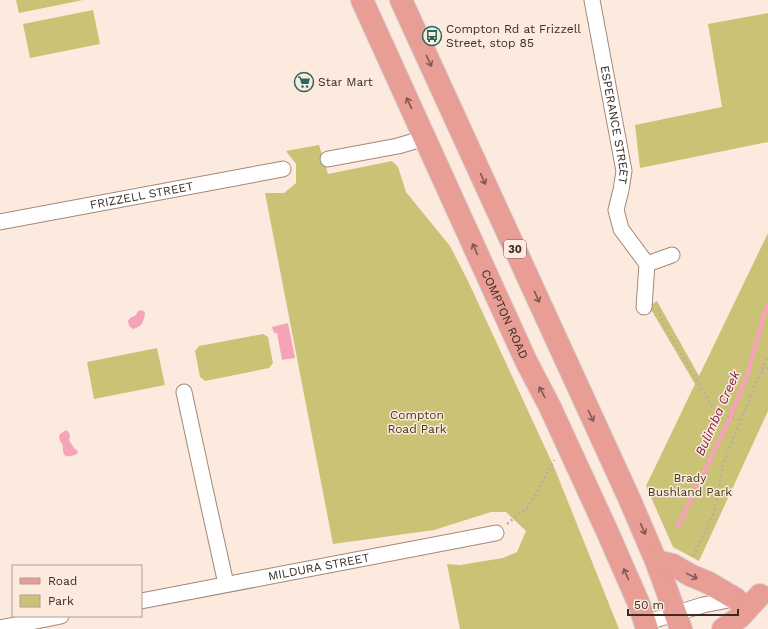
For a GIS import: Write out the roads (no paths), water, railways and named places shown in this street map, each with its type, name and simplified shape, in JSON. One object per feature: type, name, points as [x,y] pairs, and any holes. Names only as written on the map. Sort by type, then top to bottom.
[{"type":"main road","name":"COMPTON ROAD","points":[[362,0],[526,361],[550,407],[624,568],[646,626]]},
{"type":"main road","name":"30","points":[[401,0],[629,498],[656,561],[678,621]]},
{"type":"main road","points":[[656,561],[673,564],[690,576],[709,583],[736,599]]},
{"type":"main road","points":[[723,629],[740,617],[764,595]]},
{"type":"street","name":"ESPERANCE STREET","points":[[592,0],[624,171],[616,210],[621,229],[648,264]]},
{"type":"street","points":[[328,159],[398,146],[425,138]]},
{"type":"street","name":"FRIZZELL STREET","points":[[0,222],[283,169]]},
{"type":"street","points":[[644,307],[648,264],[672,255]]},
{"type":"street","points":[[184,392],[226,584]]},
{"type":"street","name":"MILDURA STREET","points":[[142,601],[496,533]]},
{"type":"street","points":[[646,626],[678,621],[703,605],[764,595]]},
{"type":"street","points":[[0,628],[56,617]]},
{"type":"waterway","name":"Bulimba Creek","points":[[678,526],[724,431],[746,379],[768,305]]},
{"type":"place","name":"Compton Rd at Frizzell Street, stop 85","points":[[432,36]]},
{"type":"place","name":"Star Mart","points":[[304,82]]},
{"type":"park label","name":"Compton Road Park","points":[[417,422]]},
{"type":"park label","name":"Brady Bushland Park","points":[[690,485]]}]
